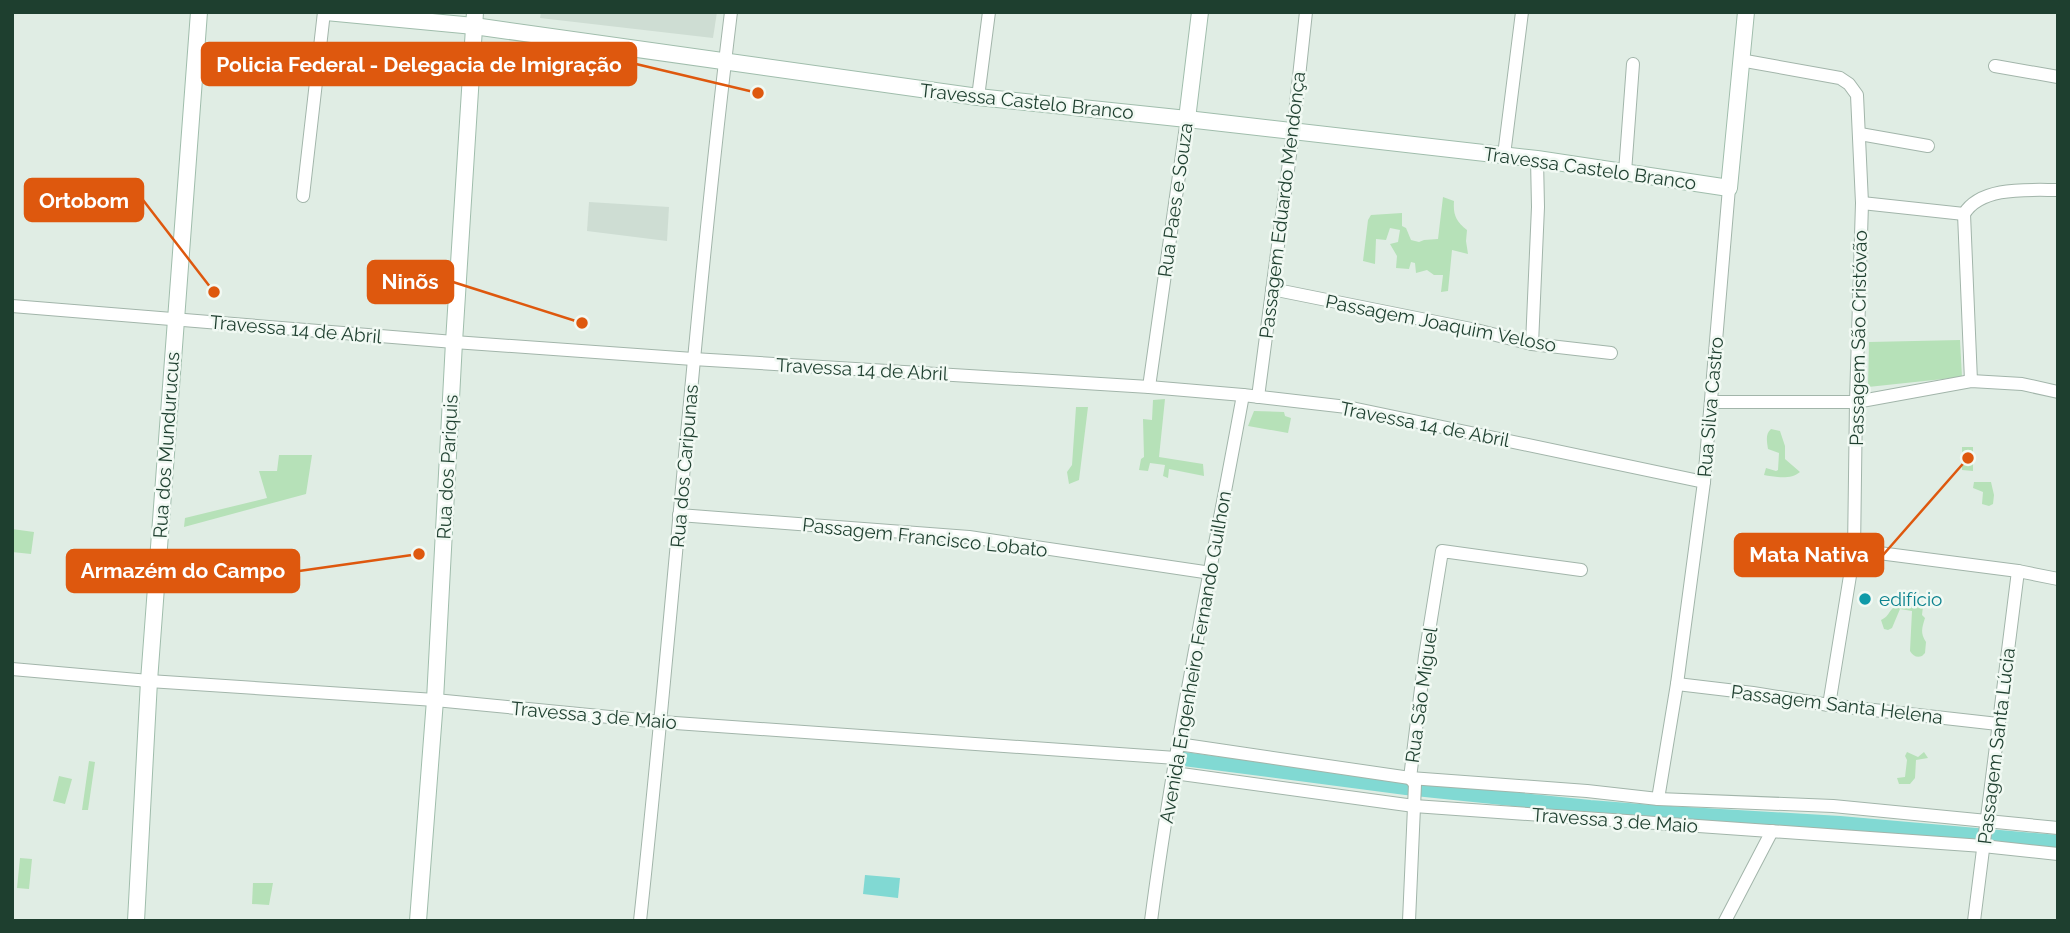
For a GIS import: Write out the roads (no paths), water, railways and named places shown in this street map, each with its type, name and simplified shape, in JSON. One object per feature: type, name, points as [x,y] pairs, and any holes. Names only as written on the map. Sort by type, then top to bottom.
[{"type":"street","name":"Rua dos Mundurucus","points":[[136,921],[149,681],[198,12]]},
{"type":"street","name":"Travessa Castelo Branco","points":[[325,12],[475,19],[725,62],[978,97],[1504,155],[1729,188]]},
{"type":"street","points":[[303,196],[325,12]]},
{"type":"street","name":"Rua dos Caripunas","points":[[640,921],[662,722],[693,359],[732,12]]},
{"type":"street","points":[[978,97],[989,12]]},
{"type":"street","name":"Rua Paes e Souza","points":[[1149,387],[1200,12]]},
{"type":"street","name":"Passagem Eduardo Mendonça","points":[[1258,397],[1306,12]]},
{"type":"street","points":[[1504,155],[1522,12]]},
{"type":"street","name":"Rua Silva Castro","points":[[1658,799],[1677,684],[1704,482],[1746,12]]},
{"type":"street","name":"Rua dos Pariquis","points":[[418,921],[435,700],[453,342],[475,19]]},
{"type":"street","name":"Passagem São Cristóvão","points":[[1740,60],[1840,78],[1857,95],[1861,203],[1854,551],[1829,705]]},
{"type":"street","points":[[1625,172],[1633,64]]},
{"type":"street","points":[[1995,66],[2058,77]]},
{"type":"street","points":[[1860,134],[1928,146]]},
{"type":"street","points":[[1532,344],[1538,207],[1537,159]]},
{"type":"street","points":[[1971,382],[1964,214],[1969,205],[1994,194],[2058,190]]},
{"type":"street","points":[[1861,203],[1964,214]]},
{"type":"street","name":"Passagem Joaquim Veloso","points":[[1272,289],[1476,330],[1532,344],[1611,354]]},
{"type":"street","name":"Travessa 14 de Abril","points":[[12,306],[453,342],[1243,395],[1347,407],[1704,482]]},
{"type":"street","points":[[1712,402],[1856,402],[1971,382],[2022,384],[2058,392]]},
{"type":"street","name":"Avenida Engenheiro Fernando Guilhon","points":[[1151,921],[1178,744],[1243,395]]},
{"type":"street","name":"Passagem Francisco Lobato","points":[[679,515],[969,537],[1211,573]]},
{"type":"street","points":[[1794,542],[2018,571],[2058,579]]},
{"type":"street","name":"Rua São Miguel","points":[[1409,921],[1414,806],[1412,781],[1425,656],[1442,551],[1581,570]]},
{"type":"street","name":"Passagem Santa Lúcia","points":[[1974,921],[2018,571]]},
{"type":"street","name":"Travessa 3 de Maio","points":[[12,669],[435,700],[662,722],[1176,758]]},
{"type":"street","name":"Passagem Santa Helena","points":[[1677,684],[1998,724]]},
{"type":"street","name":"Travessa 3 de Maio","points":[[1178,744],[1412,781],[1587,791],[1658,799],[1833,806],[2058,828]]},
{"type":"street","name":"Travessa 3 de Maio","points":[[1174,773],[1414,806],[1984,845],[2058,854]]},
{"type":"street","points":[[1725,921],[1772,831]]},
{"type":"water","points":[[865,875],[900,878],[898,898],[863,894]]},
{"type":"waterway","points":[[1176,758],[1406,788],[1590,807],[1840,823],[2058,842]]},
{"type":"place","name":"Policia Federal - Delegacia de Imigração","points":[[758,93]]},
{"type":"place","name":"Ortobom","points":[[214,292]]},
{"type":"place","name":"Ninõs","points":[[582,323]]},
{"type":"place","name":"Mata Nativa","points":[[1968,458]]},
{"type":"place","name":"Armazém do Campo","points":[[419,554]]},
{"type":"place","name":"edifício","points":[[1865,599]]}]
